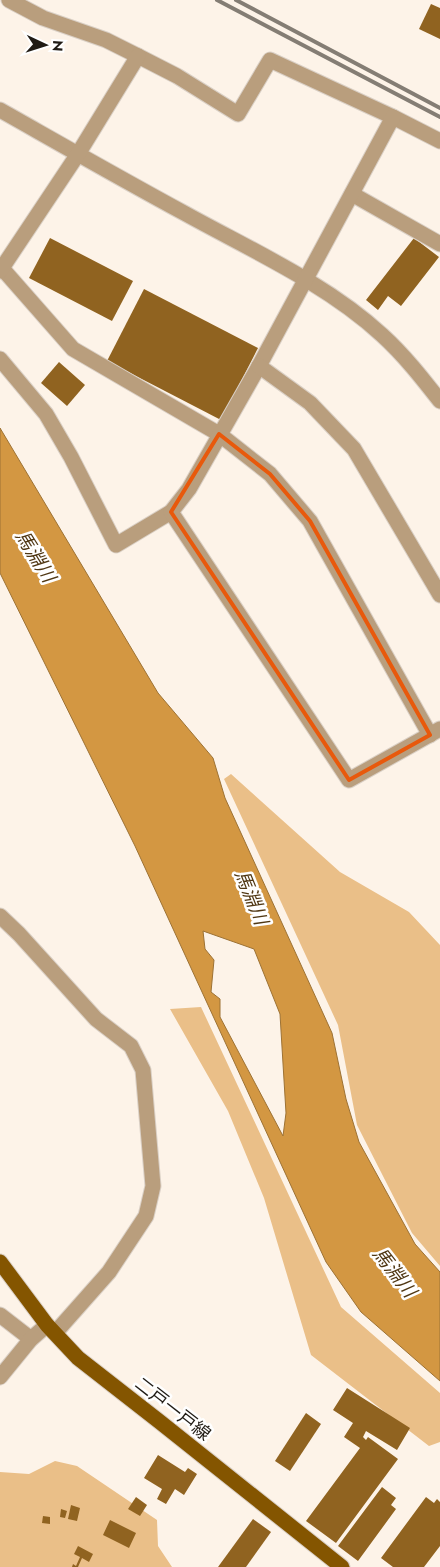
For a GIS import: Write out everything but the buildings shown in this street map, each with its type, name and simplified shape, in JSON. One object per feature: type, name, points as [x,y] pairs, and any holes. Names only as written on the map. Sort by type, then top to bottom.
[{"type":"main road","name":"二戸一戸線","points":[[0,1262],[51,1329],[78,1358],[342,1567]]},
{"type":"street","points":[[9,0],[43,18],[106,40],[177,76],[238,114],[270,60],[393,116],[440,141]]},
{"type":"street","points":[[138,56],[78,154],[1,269],[73,349],[219,434],[270,474],[310,520],[435,732],[349,780],[171,512]]},
{"type":"street","points":[[0,110],[305,279],[382,334],[420,374],[440,401]]},
{"type":"street","points":[[0,360],[46,414],[71,457],[116,545],[171,512],[189,489],[259,366],[393,116]]},
{"type":"street","points":[[352,194],[440,244]]},
{"type":"street","points":[[259,366],[310,403],[354,449],[440,595]]},
{"type":"street","points":[[0,916],[19,934],[96,1019],[131,1046],[144,1070],[153,1186],[146,1216],[109,1272],[51,1329],[31,1339],[0,1377]]},
{"type":"street","points":[[0,1315],[31,1339]]},
{"type":"highlighted area","points":[[219,434],[270,474],[310,521],[430,735],[349,780],[171,512]]},
{"type":"shaded area","points":[[231,774],[340,872],[409,912],[440,945],[440,1266],[412,1233],[357,1125],[338,1025],[224,779]]},
{"type":"shaded area","points":[[201,1007],[341,1307],[440,1393],[440,1442],[429,1446],[311,1355],[264,1198],[228,1111],[170,1009]]},
{"type":"shaded area","points":[[55,1461],[77,1466],[157,1520],[158,1546],[172,1567],[0,1567],[0,1472],[29,1474]]},
{"type":"water","name":"馬淵川","points":[[0,428],[158,693],[213,758],[225,798],[332,1033],[346,1099],[359,1142],[415,1244],[440,1272],[440,1381],[361,1312],[326,1262],[135,846],[0,573]],"holes":[[[203,931],[254,949],[280,1014],[286,1113],[283,1136],[220,1017],[220,999],[211,992],[214,960],[205,949]]]},
{"type":"railway","points":[[217,0],[440,117]]},
{"type":"railway","points":[[236,0],[440,108]]}]
